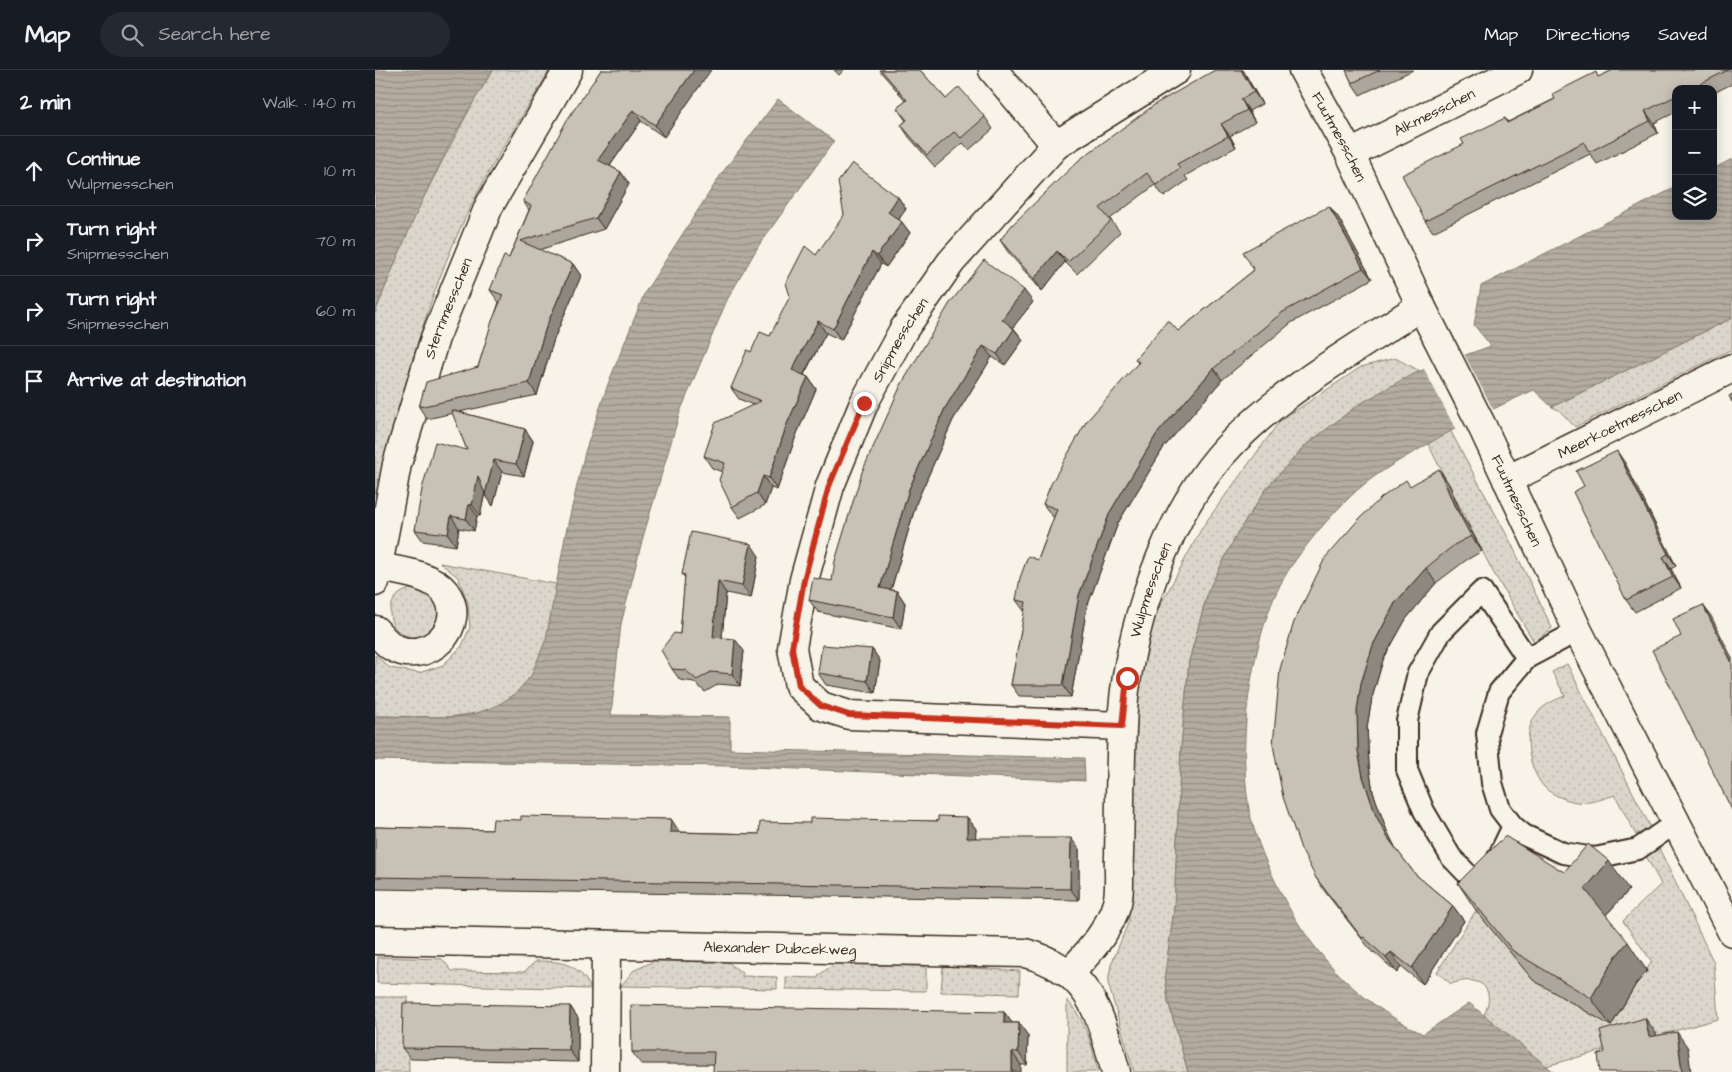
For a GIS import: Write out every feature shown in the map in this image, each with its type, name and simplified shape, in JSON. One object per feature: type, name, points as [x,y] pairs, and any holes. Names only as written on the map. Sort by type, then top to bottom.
[{"type":"street","name":"Sternmesschen","points":[[375,630],[392,646],[412,652],[430,650],[444,638],[453,614],[445,592],[432,582],[403,571],[376,574],[397,464],[435,338],[489,206],[568,70]]},
{"type":"street","points":[[993,70],[1056,145]]},
{"type":"street","name":"Snipmesschen","points":[[1122,726],[849,715],[821,706],[799,686],[792,648],[804,580],[829,486],[864,403],[904,329],[951,262],[1056,145],[1176,70]]},
{"type":"street","name":"Fuutmesschen","points":[[1303,70],[1350,154],[1444,355],[1481,424],[1578,631],[1732,932]]},
{"type":"street","name":"Alkmesschen","points":[[1350,154],[1518,70]]},
{"type":"street","name":"Wulpmesschen","points":[[1070,973],[1097,943],[1118,902],[1122,726],[1132,643],[1140,613],[1152,581],[1189,501],[1214,464],[1234,441],[1309,380],[1421,306]]},
{"type":"street","name":"Meerkoetmesschen","points":[[1507,480],[1732,368]]},
{"type":"street","name":"Alexander Dubcekweg","points":[[375,940],[1007,951],[1042,958],[1056,963],[1070,973],[1094,1002],[1116,1072]]},
{"type":"street","points":[[605,1072],[606,945]]},
{"type":"lane","points":[[1513,826],[1491,872],[1474,880],[1451,857],[1424,812],[1407,770],[1407,721],[1418,673],[1441,632],[1482,591],[1527,658]]},
{"type":"lane","points":[[1578,631],[1527,658],[1499,692],[1487,733],[1492,783],[1500,809],[1513,826],[1525,835],[1563,853],[1595,858],[1638,849],[1677,822]]},
{"type":"shaded area","points":[[375,70],[493,70],[459,128],[428,188],[400,250],[375,313]]},
{"type":"shaded area","points":[[493,70],[550,70],[480,188],[446,261],[412,361],[375,497],[375,313],[410,223],[475,99]]},
{"type":"shaded area","points":[[778,99],[834,141],[759,245],[727,300],[680,412],[643,537],[621,624],[611,715],[730,717],[730,749],[1084,758],[1085,781],[727,766],[375,760],[375,716],[453,717],[476,714],[498,705],[515,694],[531,676],[546,639],[566,532],[585,452],[608,384],[645,292],[722,173]]},
{"type":"shaded area","points":[[1732,159],[1732,318],[1552,407],[1534,390],[1460,426],[1373,478],[1357,490],[1334,513],[1292,565],[1277,592],[1265,621],[1254,666],[1247,712],[1245,745],[1245,777],[1249,809],[1267,864],[1302,929],[1335,970],[1354,989],[1398,1020],[1423,1034],[1469,1003],[1554,1072],[1188,1072],[1168,1001],[1165,974],[1174,909],[1181,747],[1189,661],[1208,591],[1238,532],[1269,485],[1306,445],[1358,405],[1420,371],[1491,346],[1474,325],[1481,286],[1672,189],[1672,220],[1717,220],[1717,167]]},
{"type":"shaded area","points":[[1732,318],[1732,349],[1575,427],[1559,410],[1552,407]]},
{"type":"shaded area","points":[[1395,358],[1420,371],[1358,405],[1306,445],[1269,485],[1238,532],[1208,591],[1189,661],[1181,747],[1174,909],[1165,974],[1168,1001],[1188,1072],[1134,1072],[1108,983],[1111,965],[1129,921],[1133,712],[1155,615],[1203,526],[1280,421],[1361,367]]},
{"type":"shaded area","points":[[1450,430],[1510,541],[1552,628],[1534,642],[1492,570],[1428,444]]},
{"type":"shaded area","points":[[440,563],[556,584],[548,634],[537,663],[531,676],[517,693],[500,704],[481,712],[439,717],[375,716],[375,655],[390,668],[419,673],[443,665],[462,646],[470,627],[468,603],[458,577]]},
{"type":"shaded area","points":[[409,589],[419,589],[431,596],[438,608],[438,618],[431,630],[419,637],[409,637],[401,633],[394,626],[390,618],[390,608],[394,600],[401,593]]},
{"type":"shaded area","points":[[1567,664],[1651,828],[1636,835],[1615,795],[1587,802],[1569,800],[1555,795],[1545,788],[1535,773],[1529,754],[1530,726],[1543,707],[1565,696],[1552,672]]},
{"type":"shaded area","points":[[1659,848],[1714,963],[1718,1019],[1546,1066],[1484,1015],[1488,1005],[1488,997],[1487,990],[1483,985],[1469,981],[1451,984],[1437,972],[1475,912],[1481,916],[1533,980],[1603,1021],[1652,962],[1623,921],[1661,884],[1646,856]]},
{"type":"shaded area","points":[[378,957],[442,959],[452,971],[524,972],[536,961],[561,963],[568,965],[581,974],[591,989],[377,983]]},
{"type":"shaded area","points":[[654,961],[728,962],[742,973],[742,976],[777,977],[777,989],[621,986],[633,971]]},
{"type":"shaded area","points":[[834,964],[924,966],[926,968],[926,991],[786,989],[786,977],[818,978],[819,975]]},
{"type":"shaded area","points":[[943,966],[1020,971],[1019,994],[941,992]]},
{"type":"shaded area","points":[[375,997],[408,997],[409,1072],[375,1072]]},
{"type":"shaded area","points":[[1067,1000],[1084,1025],[1091,1043],[1098,1072],[1067,1072]]},
{"type":"pier","points":[[1464,354],[1494,411],[1456,430],[1423,367]]},
{"type":"building","points":[[601,70],[694,70],[655,125],[633,110],[598,160],[621,172],[596,218],[520,241],[573,264],[546,327],[529,383],[419,407],[426,382],[478,367],[492,321],[503,295],[490,290],[504,256],[509,258],[531,206],[523,201],[567,120]]},
{"type":"building","points":[[881,70],[920,70],[946,99],[959,87],[985,117],[961,138],[954,132],[927,155],[901,125],[907,120],[897,108],[907,100]]},
{"type":"building","points":[[1215,70],[1241,70],[1254,92],[1241,99],[1247,110],[1221,124],[1228,136],[1177,164],[1180,168],[1156,185],[1147,173],[1100,208],[1111,221],[1068,262],[1057,251],[1034,279],[1000,240],[1012,225],[1079,160],[1157,103]]},
{"type":"building","points":[[1346,70],[1380,70],[1352,83]]},
{"type":"building","points":[[1613,70],[1728,70],[1698,85],[1672,85],[1672,98],[1645,111],[1650,121],[1589,152],[1584,142],[1425,221],[1402,175],[1464,144],[1461,139],[1505,118],[1507,123],[1555,99],[1552,94],[1596,72],[1598,77]]},
{"type":"building","points":[[852,163],[898,197],[888,212],[902,222],[877,256],[872,252],[833,329],[818,321],[792,370],[808,377],[787,424],[769,478],[763,476],[757,493],[732,507],[719,480],[725,463],[704,456],[715,423],[761,401],[731,388],[747,350],[751,352],[760,332],[770,336],[790,296],[786,283],[805,246],[816,255],[844,215],[838,182]]},
{"type":"building","points":[[1329,206],[1363,268],[1283,312],[1214,368],[1156,435],[1110,512],[1079,595],[1063,685],[1011,685],[1026,602],[1016,600],[1020,578],[1028,556],[1038,560],[1057,509],[1043,504],[1051,484],[1086,422],[1139,362],[1135,359],[1168,320],[1178,331],[1254,270],[1243,252]]},
{"type":"building","points":[[984,260],[1024,290],[1002,319],[1014,329],[997,354],[983,346],[945,408],[909,489],[880,588],[897,591],[893,617],[809,600],[813,578],[832,581],[835,561],[862,472],[901,385],[950,303]]},
{"type":"building","points":[[451,410],[525,429],[516,464],[494,460],[485,494],[478,476],[472,505],[469,504],[466,519],[451,516],[448,534],[415,530],[422,489],[435,442],[467,450]]},
{"type":"building","points":[[1617,451],[1668,554],[1663,557],[1673,577],[1626,600],[1573,492],[1584,486],[1576,471]]},
{"type":"building","points":[[1439,469],[1456,510],[1471,536],[1454,545],[1426,568],[1395,603],[1373,645],[1361,683],[1357,711],[1358,751],[1363,777],[1376,816],[1388,838],[1415,874],[1453,906],[1412,968],[1391,952],[1386,958],[1364,937],[1362,938],[1316,878],[1301,849],[1283,797],[1273,745],[1280,669],[1294,622],[1325,558],[1359,519],[1381,498],[1406,480],[1410,486]]},
{"type":"building","points":[[691,532],[751,544],[742,586],[718,581],[713,637],[735,639],[732,674],[711,672],[697,680],[685,670],[672,669],[661,650],[674,633],[680,634],[685,575],[682,574]]},
{"type":"building","points":[[1703,605],[1732,663],[1732,810],[1652,650],[1681,636],[1673,619]]},
{"type":"building","points":[[822,645],[872,649],[867,681],[818,673]]},
{"type":"building","points":[[521,816],[671,819],[670,832],[759,834],[760,822],[810,823],[810,818],[938,821],[938,816],[967,817],[967,838],[1071,838],[1070,889],[375,877],[375,827],[492,830],[493,819],[521,820]]},
{"type":"building","points":[[1505,836],[1564,872],[1588,844],[1609,861],[1585,889],[1628,942],[1616,956],[1591,998],[1513,951],[1458,883]]},
{"type":"building","points":[[403,1003],[570,1006],[569,1050],[402,1048]]},
{"type":"building","points":[[631,1005],[1004,1012],[1004,1023],[1019,1023],[1018,1052],[1012,1052],[1012,1072],[713,1072],[714,1052],[632,1052]]},
{"type":"building","points":[[1645,1018],[1649,1037],[1677,1032],[1682,1072],[1600,1072],[1598,1054],[1605,1052],[1600,1031]]},
{"type":"route","points":[[864,403],[829,486],[804,580],[792,648],[799,686],[821,706],[849,715],[1122,726],[1127,678]]}]
